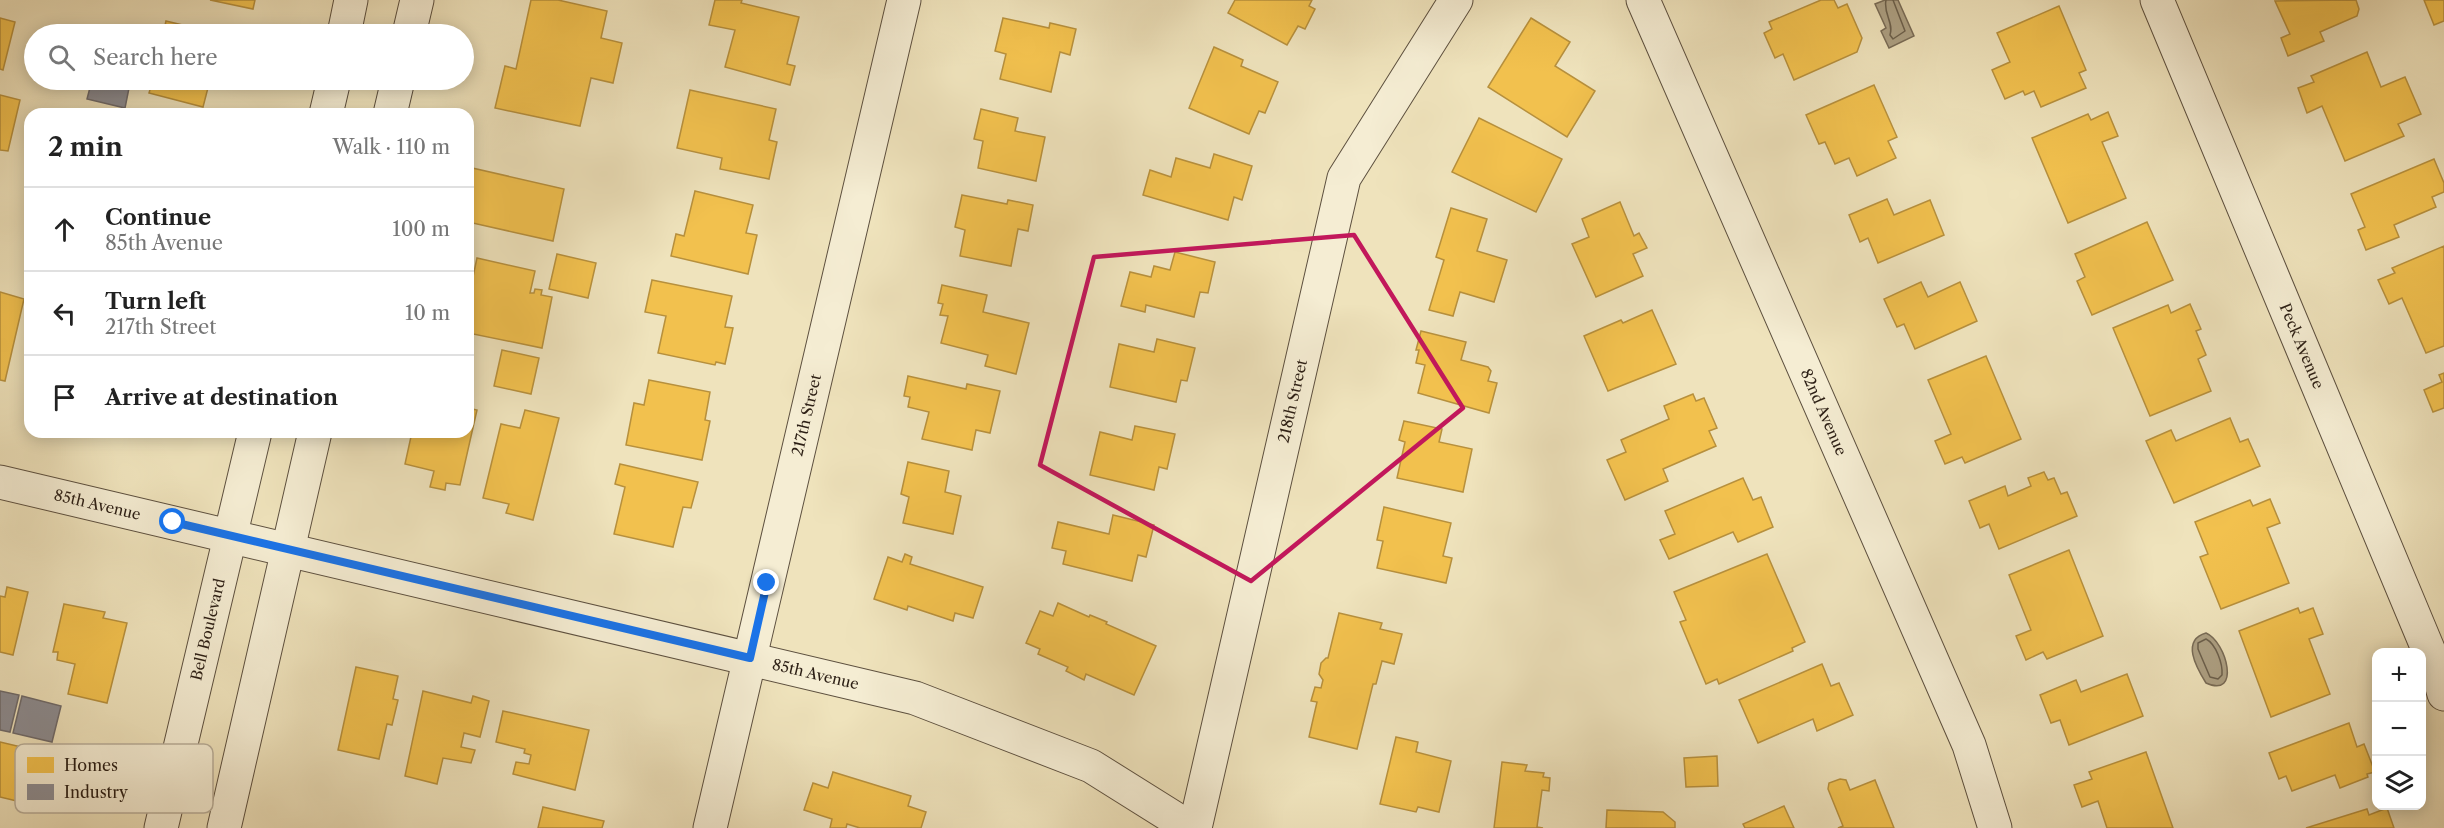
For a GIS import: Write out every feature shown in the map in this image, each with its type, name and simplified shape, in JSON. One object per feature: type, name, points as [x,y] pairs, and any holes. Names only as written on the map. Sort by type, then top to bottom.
[{"type":"street","points":[[346,24],[351,0]]},
{"type":"street","points":[[411,24],[417,0]]},
{"type":"street","name":"217th Street","points":[[710,828],[904,0]]},
{"type":"street","name":"218th Street","points":[[1195,828],[1344,178],[1456,0]]},
{"type":"street","name":"82nd Avenue","points":[[1643,0],[1970,746],[1995,828]]},
{"type":"street","name":"Peck Avenue","points":[[2157,0],[2438,674],[2444,694]]},
{"type":"street","points":[[327,108],[331,90]]},
{"type":"street","points":[[391,108],[396,90]]},
{"type":"street","name":"Bell Boulevard","points":[[181,744],[254,438]]},
{"type":"street","points":[[224,828],[314,438]]},
{"type":"street","name":"85th Avenue","points":[[0,482],[750,658],[926,702],[1091,766],[1190,828]]},
{"type":"street","name":"Bell Boulevard","points":[[161,828],[165,813]]},
{"type":"highlighted area","points":[[1354,235],[1463,408],[1251,581],[1040,465],[1094,257]]},
{"type":"water","points":[[1885,0],[1898,0],[1914,36],[1889,48],[1881,31],[1886,28],[1875,4]]},
{"type":"water","points":[[2206,633],[2220,647],[2227,667],[2227,677],[2224,683],[2217,686],[2206,683],[2193,655],[2194,642]]},
{"type":"building: Homes","points":[[210,0],[255,0],[253,9]]},
{"type":"building: Homes","points":[[531,0],[558,0],[607,11],[601,38],[622,43],[613,83],[591,78],[580,126],[495,108],[505,66],[516,69]]},
{"type":"building: Homes","points":[[715,0],[742,0],[741,3],[799,17],[787,64],[795,66],[790,85],[725,67],[735,30],[709,25]]},
{"type":"building: Homes","points":[[1235,0],[1312,0],[1309,6],[1315,9],[1305,29],[1298,26],[1287,45],[1228,13]]},
{"type":"building: Homes","points":[[1821,0],[1834,0],[1838,8],[1847,4],[1862,38],[1857,52],[1794,80],[1783,54],[1775,58],[1764,33],[1772,29],[1769,22]]},
{"type":"building: Homes","points":[[2356,0],[2359,9],[2357,16],[2320,32],[2324,41],[2288,56],[2281,38],[2290,34],[2275,1]]},
{"type":"building: Homes","points":[[2424,0],[2444,0],[2444,21],[2434,25]]},
{"type":"building: Homes","points":[[2059,6],[2086,70],[2079,73],[2086,88],[2041,107],[2034,91],[2025,95],[2023,91],[2005,99],[1992,70],[2010,62],[1997,33]]},
{"type":"building: Homes","points":[[0,18],[15,22],[3,70],[0,69]]},
{"type":"building: Homes","points":[[1003,18],[1049,28],[1050,23],[1076,29],[1070,55],[1060,52],[1051,92],[1000,79],[1006,54],[995,51]]},
{"type":"building: Homes","points":[[1531,18],[1570,42],[1555,66],[1595,91],[1567,137],[1488,87]]},
{"type":"building: Homes","points":[[1214,47],[1243,60],[1241,66],[1278,82],[1265,113],[1259,111],[1249,134],[1189,108]]},
{"type":"building: Homes","points":[[2367,52],[2381,87],[2405,77],[2421,114],[2398,124],[2404,136],[2345,161],[2322,106],[2307,113],[2298,88],[2314,82],[2311,76]]},
{"type":"building: Homes","points":[[1874,85],[1897,137],[1888,141],[1896,158],[1857,176],[1849,158],[1835,164],[1825,142],[1819,144],[1806,115]]},
{"type":"building: Homes","points":[[150,90],[207,90],[203,107],[149,93]]},
{"type":"building: Homes","points":[[690,90],[776,109],[769,140],[777,142],[769,179],[720,169],[722,158],[677,148]]},
{"type":"building: Homes","points":[[0,95],[20,100],[8,151],[0,150]]},
{"type":"building: Homes","points":[[981,109],[1018,118],[1015,131],[1045,137],[1036,181],[978,168],[983,141],[974,139]]},
{"type":"building: Homes","points":[[2108,112],[2118,136],[2102,142],[2126,198],[2068,223],[2032,138],[2088,114],[2091,120]]},
{"type":"building: Homes","points":[[1479,118],[1562,159],[1536,212],[1452,172]]},
{"type":"building: Homes","points":[[1214,154],[1252,166],[1242,200],[1234,197],[1228,220],[1143,195],[1150,170],[1171,177],[1176,158],[1210,168]]},
{"type":"building: Homes","points":[[2434,159],[2444,183],[2444,192],[2432,197],[2436,207],[2394,225],[2399,237],[2366,250],[2358,230],[2365,227],[2351,194]]},
{"type":"building: Homes","points":[[474,168],[564,189],[553,241],[474,223]]},
{"type":"building: Homes","points":[[695,191],[753,205],[746,233],[757,235],[748,274],[671,256],[676,234],[684,236]]},
{"type":"building: Homes","points":[[962,195],[1007,204],[1008,200],[1033,205],[1028,231],[1018,229],[1011,266],[960,256],[965,230],[955,227]]},
{"type":"building: Homes","points":[[1887,199],[1894,215],[1930,200],[1944,235],[1878,263],[1868,238],[1860,242],[1849,215]]},
{"type":"building: Homes","points":[[1620,202],[1634,236],[1639,233],[1647,248],[1633,254],[1643,276],[1596,297],[1572,244],[1589,237],[1582,219]]},
{"type":"building: Homes","points":[[1451,208],[1487,219],[1477,251],[1507,260],[1494,302],[1460,292],[1453,316],[1429,310],[1444,260],[1436,257]]},
{"type":"building: Homes","points":[[2147,222],[2173,280],[2092,315],[2077,281],[2085,277],[2075,254]]},
{"type":"building: Homes","points":[[2444,246],[2444,346],[2426,353],[2402,298],[2389,304],[2378,280],[2395,273],[2392,268]]},
{"type":"building: Homes","points":[[1175,252],[1215,262],[1208,293],[1200,292],[1194,317],[1146,305],[1145,312],[1121,306],[1130,272],[1151,277],[1154,266],[1170,270]]},
{"type":"building: Homes","points":[[557,254],[596,263],[588,298],[549,289]]},
{"type":"building: Homes","points":[[477,258],[535,271],[530,293],[534,293],[535,289],[542,290],[541,295],[552,297],[542,348],[474,334],[474,272]]},
{"type":"building: Homes","points":[[652,280],[732,296],[725,327],[733,328],[725,364],[716,362],[715,365],[658,353],[666,316],[645,312]]},
{"type":"building: Homes","points":[[1921,282],[1928,297],[1960,282],[1977,321],[1915,349],[1904,324],[1897,327],[1884,299]]},
{"type":"building: Homes","points":[[942,285],[987,295],[983,312],[1029,323],[1016,374],[985,366],[988,355],[941,343],[948,316],[940,315],[943,304],[938,303]]},
{"type":"building: Homes","points":[[0,292],[24,299],[5,381],[0,380]]},
{"type":"building: Homes","points":[[2190,304],[2201,329],[2196,331],[2206,355],[2198,359],[2211,391],[2150,416],[2113,328],[2168,305],[2171,313]]},
{"type":"building: Homes","points":[[1652,310],[1676,364],[1608,391],[1584,336]]},
{"type":"building: Homes","points":[[1421,331],[1466,342],[1461,360],[1488,367],[1491,371],[1488,381],[1497,383],[1489,413],[1418,393],[1425,365],[1416,363],[1419,350],[1416,350]]},
{"type":"building: Homes","points":[[1157,339],[1195,348],[1187,381],[1181,380],[1176,402],[1110,387],[1119,344],[1154,352]]},
{"type":"building: Homes","points":[[502,350],[539,358],[531,394],[494,386]]},
{"type":"building: Homes","points":[[1986,356],[2021,439],[1965,463],[1962,457],[1945,464],[1935,441],[1951,434],[1928,380]]},
{"type":"building: Homes","points":[[2444,373],[2444,408],[2433,412],[2424,390],[2442,382],[2439,375]]},
{"type":"building: Homes","points":[[908,376],[966,389],[967,384],[1000,391],[990,433],[976,430],[972,450],[922,439],[929,412],[908,407],[910,397],[904,396]]},
{"type":"building: Homes","points":[[649,380],[710,392],[705,420],[710,421],[702,460],[626,445],[634,403],[644,405]]},
{"type":"building: Homes","points":[[1693,394],[1696,401],[1704,398],[1717,428],[1709,431],[1716,446],[1663,469],[1668,481],[1625,500],[1607,460],[1626,452],[1621,440],[1669,419],[1664,406]]},
{"type":"building: Homes","points":[[525,410],[559,418],[533,520],[506,513],[509,504],[483,498],[501,424],[520,428]]},
{"type":"building: Homes","points":[[2230,418],[2240,442],[2248,439],[2260,466],[2174,503],[2146,441],[2171,430],[2176,441]]},
{"type":"building: Homes","points":[[1404,421],[1442,429],[1439,442],[1472,449],[1463,492],[1397,478],[1405,442],[1399,440]]},
{"type":"building: Homes","points":[[1135,426],[1175,434],[1167,469],[1159,467],[1154,490],[1090,475],[1100,432],[1132,440]]},
{"type":"building: Homes","points":[[411,438],[471,438],[460,485],[446,483],[445,490],[430,487],[434,471],[405,464]]},
{"type":"building: Homes","points":[[908,462],[949,471],[945,492],[961,496],[953,534],[903,523],[909,497],[901,494]]},
{"type":"building: Homes","points":[[620,464],[698,482],[691,508],[683,507],[673,547],[614,534],[625,487],[615,484]]},
{"type":"building: Homes","points":[[2044,472],[2048,480],[2054,478],[2061,494],[2067,492],[2077,516],[1999,549],[1989,524],[1980,528],[1969,501],[2005,486],[2008,496],[2031,486],[2028,478]]},
{"type":"building: Homes","points":[[1743,478],[1753,500],[1761,497],[1773,527],[1738,542],[1733,532],[1669,559],[1660,540],[1675,534],[1665,511]]},
{"type":"building: Homes","points":[[2270,499],[2280,523],[2267,528],[2289,583],[2221,609],[2200,557],[2208,554],[2195,522],[2250,500],[2253,506]]},
{"type":"building: Homes","points":[[1384,507],[1451,523],[1443,556],[1452,558],[1446,583],[1377,568],[1383,541],[1377,540]]},
{"type":"building: Homes","points":[[1113,515],[1154,525],[1146,557],[1138,555],[1132,581],[1063,564],[1066,551],[1052,548],[1058,522],[1109,534]]},
{"type":"building: Homes","points":[[2069,550],[2103,636],[2047,659],[2043,652],[2026,660],[2016,636],[2031,630],[2009,575]]},
{"type":"building: Homes","points":[[905,554],[912,557],[910,564],[983,587],[973,618],[955,613],[953,621],[908,606],[907,610],[874,599],[888,557],[902,562]]},
{"type":"building: Homes","points":[[1767,554],[1805,642],[1792,648],[1793,651],[1719,684],[1717,679],[1706,684],[1680,622],[1686,620],[1674,592]]},
{"type":"building: Homes","points":[[7,587],[28,592],[13,655],[0,652],[0,596],[5,597]]},
{"type":"building: Homes","points":[[1058,603],[1089,617],[1090,615],[1107,622],[1106,624],[1156,646],[1134,695],[1086,674],[1084,680],[1066,671],[1068,667],[1038,654],[1040,649],[1026,643],[1040,611],[1053,616]]},
{"type":"building: Homes","points":[[64,604],[105,612],[103,618],[127,623],[107,703],[68,694],[75,664],[57,660],[58,652],[53,652]]},
{"type":"building: Homes","points":[[2298,608],[2300,613],[2313,608],[2323,634],[2309,639],[2330,694],[2271,717],[2239,631]]},
{"type":"building: Homes","points":[[1339,613],[1382,623],[1380,629],[1402,634],[1394,664],[1382,661],[1376,684],[1373,684],[1357,749],[1309,737],[1317,702],[1311,701],[1315,687],[1321,688],[1323,680],[1319,674],[1321,663],[1328,658]]},
{"type":"building: Homes","points":[[1822,664],[1831,686],[1839,683],[1853,715],[1817,731],[1813,719],[1758,743],[1739,700]]},
{"type":"building: Homes","points":[[356,667],[398,676],[393,699],[398,700],[392,725],[387,724],[379,759],[338,750]]},
{"type":"building: Homes","points":[[2127,674],[2143,716],[2069,745],[2060,720],[2051,723],[2040,695],[2076,680],[2081,692]]},
{"type":"building: Homes","points":[[423,691],[471,703],[473,696],[489,701],[480,737],[464,733],[461,747],[475,750],[471,763],[443,758],[437,784],[405,776]]},
{"type":"building: Homes","points":[[503,711],[589,730],[575,790],[513,774],[516,762],[529,764],[531,755],[524,753],[525,749],[496,742]]},
{"type":"building: Homes","points":[[2349,723],[2357,747],[2364,744],[2372,764],[2372,773],[2367,774],[2368,777],[2340,788],[2335,775],[2292,791],[2286,776],[2279,779],[2269,753]]},
{"type":"building: Homes","points":[[1396,737],[1418,742],[1416,752],[1451,761],[1439,812],[1418,807],[1416,812],[1380,804]]},
{"type":"building: Homes","points":[[0,742],[15,746],[15,801],[0,797]]},
{"type":"building: Homes","points":[[2146,752],[2173,828],[2107,828],[2098,801],[2082,807],[2074,785],[2092,779],[2089,772]]},
{"type":"building: Homes","points":[[1717,756],[1718,786],[1686,787],[1684,758]]},
{"type":"building: Homes","points":[[1502,762],[1527,765],[1525,771],[1544,773],[1543,777],[1550,778],[1549,791],[1542,790],[1537,827],[1543,828],[1494,828]]},
{"type":"building: Homes","points":[[833,772],[911,796],[908,806],[926,812],[921,828],[860,828],[847,824],[846,828],[830,828],[832,819],[804,810],[813,783],[828,788]]},
{"type":"building: Homes","points":[[1840,779],[1846,780],[1850,790],[1875,780],[1894,828],[1838,828],[1843,826],[1828,789],[1829,783]]},
{"type":"building: Homes","points":[[1784,806],[1794,828],[1745,828],[1743,824]]},
{"type":"building: Homes","points":[[543,807],[604,821],[602,828],[538,828]]},
{"type":"building: Homes","points":[[2367,809],[2369,815],[2388,810],[2394,828],[2306,828]]},
{"type":"building: Homes","points":[[1607,810],[1663,812],[1675,822],[1675,828],[1606,828]]},
{"type":"building: Industry","points":[[89,90],[129,90],[125,108],[87,99]]},
{"type":"building: Industry","points":[[0,691],[19,695],[10,732],[0,730]]},
{"type":"building: Industry","points":[[22,696],[61,706],[52,742],[13,733]]},
{"type":"route","points":[[173,522],[750,658],[767,583]]}]
